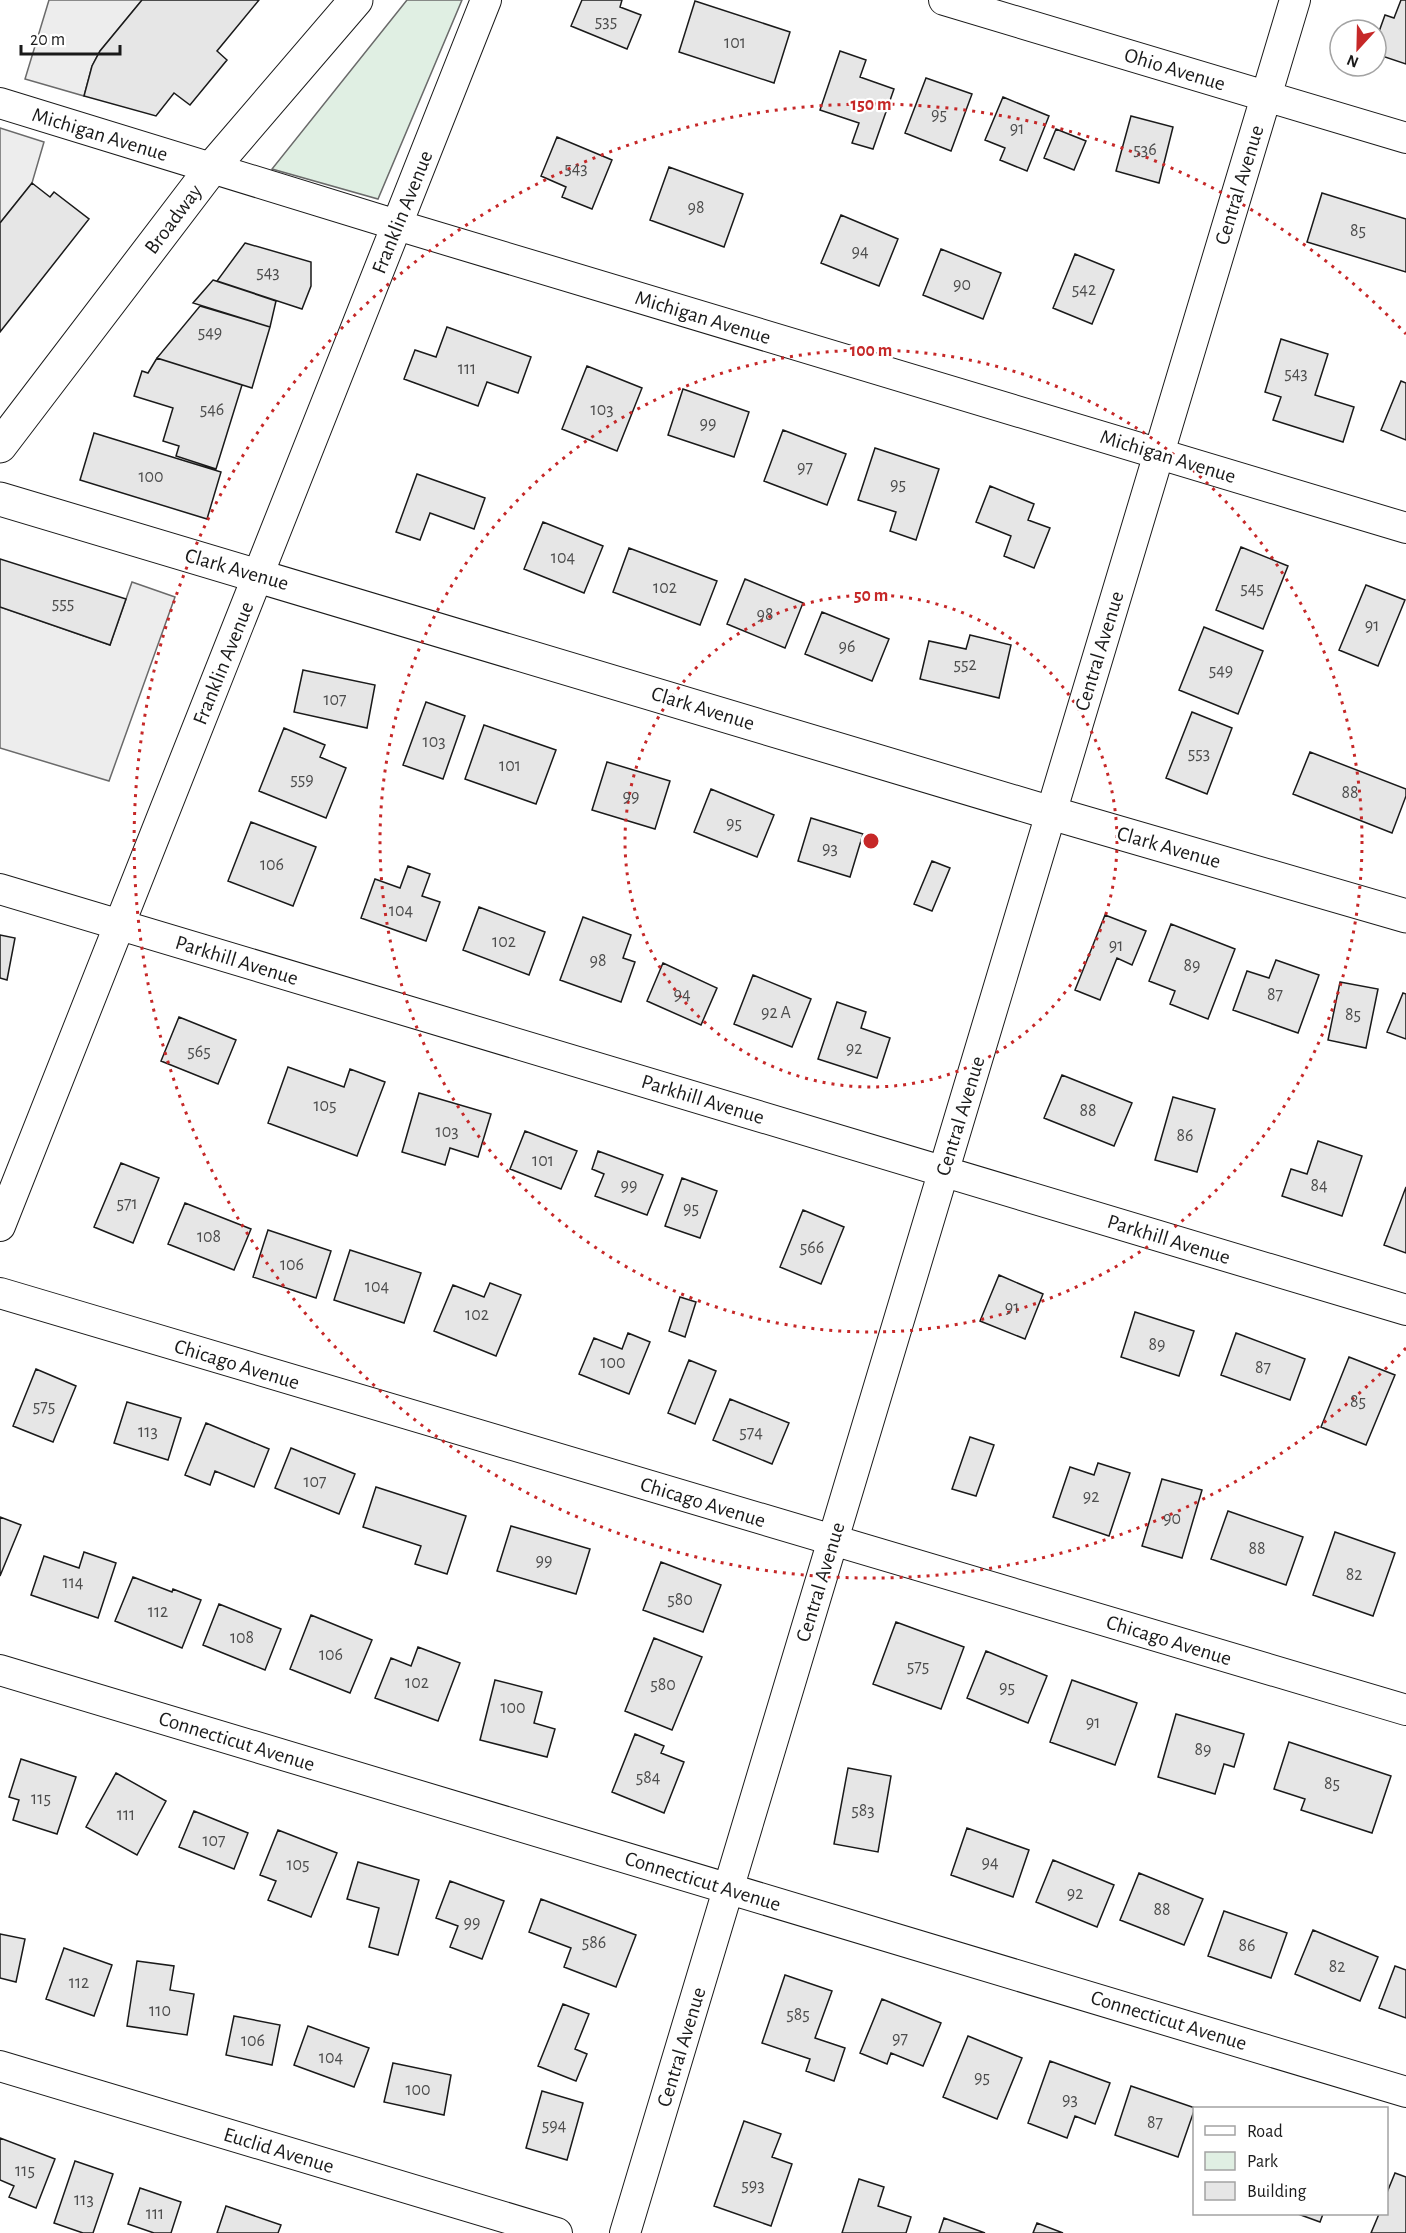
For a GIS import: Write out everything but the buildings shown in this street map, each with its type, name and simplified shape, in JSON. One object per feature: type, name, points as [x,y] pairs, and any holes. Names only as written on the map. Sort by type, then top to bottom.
[{"type":"street","name":"Broadway","points":[[0,446],[211,169],[356,0]]},
{"type":"street","name":"Franklin Avenue","points":[[0,1226],[486,0]]},
{"type":"street","name":"Ohio Avenue","points":[[944,0],[1406,138]]},
{"type":"street","name":"Central Avenue","points":[[626,2233],[1295,0]]},
{"type":"street","name":"Michigan Avenue","points":[[0,103],[396,225],[1406,528]]},
{"type":"street","name":"Clark Avenue","points":[[0,499],[1051,813],[1406,916]]},
{"type":"street","name":"Parkhill Avenue","points":[[0,889],[1406,1310]]},
{"type":"street","name":"Chicago Avenue","points":[[0,1293],[1406,1710]]},
{"type":"street","name":"Connecticut Avenue","points":[[0,1670],[1406,2092]]},
{"type":"street","name":"Euclid Avenue","points":[[0,2066],[557,2233]]},
{"type":"green space","points":[[407,0],[462,0],[378,199],[272,169]]},
{"type":"shaded area","points":[[49,0],[142,0],[100,51],[92,66],[84,96],[25,79]]},
{"type":"shaded area","points":[[0,128],[44,142],[32,183],[0,223]]},
{"type":"shaded area","points":[[132,582],[175,597],[109,781],[0,748],[0,607],[110,645]]}]
